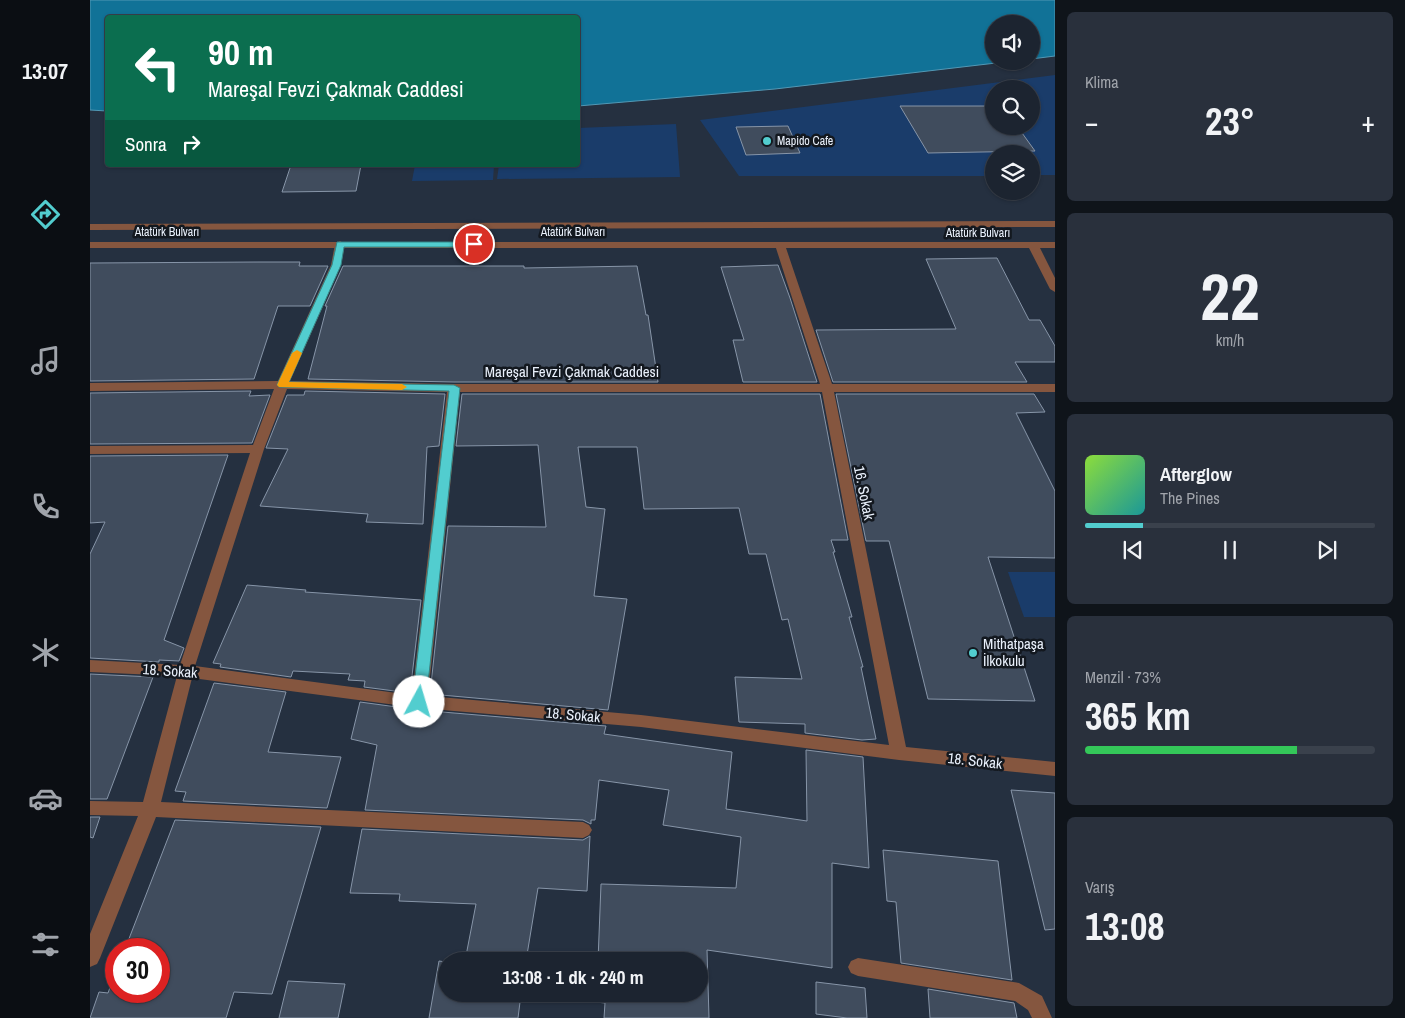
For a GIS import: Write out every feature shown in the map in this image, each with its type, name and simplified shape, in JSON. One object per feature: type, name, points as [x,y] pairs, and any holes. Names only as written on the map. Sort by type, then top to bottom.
[{"type":"street","name":"Atatürk Bulvarı","points":[[90,227],[1055,224]]},
{"type":"street","points":[[90,958],[150,809],[186,670],[258,450],[282,385],[336,265],[340,244]]},
{"type":"street","name":"Atatürk Bulvarı","points":[[90,245],[1055,245]]},
{"type":"street","name":"16. Sokak","points":[[780,245],[827,388],[899,753]]},
{"type":"street","points":[[1033,246],[1055,290]]},
{"type":"street","name":"Mareşal Fevzi Çakmak Caddesi","points":[[90,387],[282,385],[454,388],[1055,388]]},
{"type":"street","points":[[419,702],[454,388]]},
{"type":"street","points":[[90,450],[258,450]]},
{"type":"street","name":"18. Sokak","points":[[90,666],[186,670],[419,702],[641,722],[899,753],[1055,769]]},
{"type":"street","points":[[90,808],[150,809],[583,830]]},
{"type":"street","points":[[858,968],[1019,992],[1035,1004],[1042,1018]]},
{"type":"shaded area","points":[[90,0],[1055,0],[1055,56],[1040,58],[1040,15],[985,15],[985,64],[775,89],[580,106],[580,15],[105,15],[105,111],[90,110]]},
{"type":"shaded area","points":[[1055,75],[1055,175],[1040,175],[1040,145],[985,145],[985,176],[739,176],[700,120],[985,84],[985,135],[1040,135],[1040,80],[1016,80]]},
{"type":"shaded area","points":[[676,124],[680,177],[497,179],[499,167],[580,167],[580,128]]},
{"type":"shaded area","points":[[415,167],[494,167],[493,180],[412,181]]},
{"type":"shaded area","points":[[1008,572],[1055,572],[1055,617],[1024,617]]},
{"type":"building","points":[[900,106],[985,106],[985,135],[1023,135],[1031,145],[985,145],[985,152],[928,153]]},
{"type":"building","points":[[788,126],[800,153],[746,155],[736,127]]},
{"type":"building","points":[[290,167],[361,167],[356,191],[282,192]]},
{"type":"building","points":[[997,258],[1029,320],[1040,320],[1055,346],[1055,362],[1015,362],[1027,382],[833,382],[816,330],[956,329],[926,259]]},
{"type":"building","points":[[300,262],[299,266],[328,266],[310,306],[278,306],[254,379],[90,381],[90,263]]},
{"type":"building","points":[[778,265],[817,382],[743,382],[733,340],[744,340],[721,267]]},
{"type":"building","points":[[343,266],[524,266],[524,268],[637,266],[646,315],[648,315],[658,382],[454,382],[308,379],[327,306],[325,306]]},
{"type":"building","points":[[251,391],[249,396],[270,395],[252,443],[90,444],[90,393]]},
{"type":"building","points":[[305,391],[445,394],[439,446],[427,447],[423,524],[366,522],[368,514],[260,506],[288,449],[266,448],[287,395],[304,395]]},
{"type":"building","points":[[462,394],[820,394],[848,540],[831,540],[852,617],[849,617],[863,667],[861,667],[876,739],[862,740],[805,733],[805,724],[739,722],[735,677],[802,679],[788,619],[782,620],[766,554],[749,554],[739,508],[644,509],[637,447],[578,447],[586,507],[605,509],[594,596],[627,599],[608,710],[430,694],[448,526],[546,527],[538,445],[456,446]]},
{"type":"building","points":[[836,394],[1034,394],[1045,412],[1016,413],[1055,491],[1055,558],[988,557],[1035,701],[928,699],[889,541],[866,541]]},
{"type":"building","points":[[228,455],[164,640],[184,648],[179,661],[159,660],[159,662],[90,658],[90,554],[105,522],[90,523],[90,456]]},
{"type":"building","points":[[247,585],[306,590],[305,592],[421,600],[410,693],[364,687],[365,681],[348,680],[350,674],[293,671],[291,677],[220,667],[221,664],[213,663]]},
{"type":"building","points":[[90,674],[153,677],[107,799],[90,799]]},
{"type":"building","points":[[214,683],[286,692],[268,752],[341,757],[327,808],[183,801],[186,792],[175,791]]},
{"type":"building","points":[[360,702],[419,710],[606,726],[604,734],[732,752],[726,809],[807,821],[806,750],[863,757],[869,868],[832,863],[832,968],[707,950],[707,952],[598,952],[601,884],[736,888],[741,837],[663,825],[669,790],[599,780],[595,820],[591,820],[591,824],[583,820],[365,810],[377,745],[351,739]]},
{"type":"building","points":[[1011,790],[1055,793],[1055,929],[1045,930]]},
{"type":"building","points":[[90,817],[100,817],[93,838],[90,837]]},
{"type":"building","points":[[175,820],[321,827],[272,994],[234,992],[226,1018],[90,1018],[99,992],[105,993],[105,1003],[170,1003],[170,938],[129,938]]},
{"type":"building","points":[[362,829],[583,840],[590,836],[587,891],[538,888],[527,952],[467,952],[476,904],[399,901],[400,894],[350,893]]},
{"type":"building","points":[[883,850],[998,861],[1012,980],[901,963],[896,902],[887,901]]},
{"type":"building","points":[[438,967],[438,1002],[520,1002],[518,1018],[429,1018]]},
{"type":"building","points":[[288,981],[345,984],[338,1018],[279,1018]]},
{"type":"building","points":[[816,982],[865,988],[867,1018],[847,1018],[816,1014]]},
{"type":"building","points":[[708,984],[709,1018],[604,1018],[605,1003],[596,1002],[708,1002]]},
{"type":"building","points":[[928,989],[1014,1003],[1017,1018],[930,1018]]},
{"type":"slow traffic","points":[[297,353],[282,385],[402,387]]},
{"type":"place","name":"Mapido Cafe","points":[[767,141]]},
{"type":"place","name":"Mithatpaşa İlkokulu","points":[[973,653]]},
{"type":"route","points":[[419,702],[454,388],[282,385],[336,265],[340,244],[474,244]]}]
